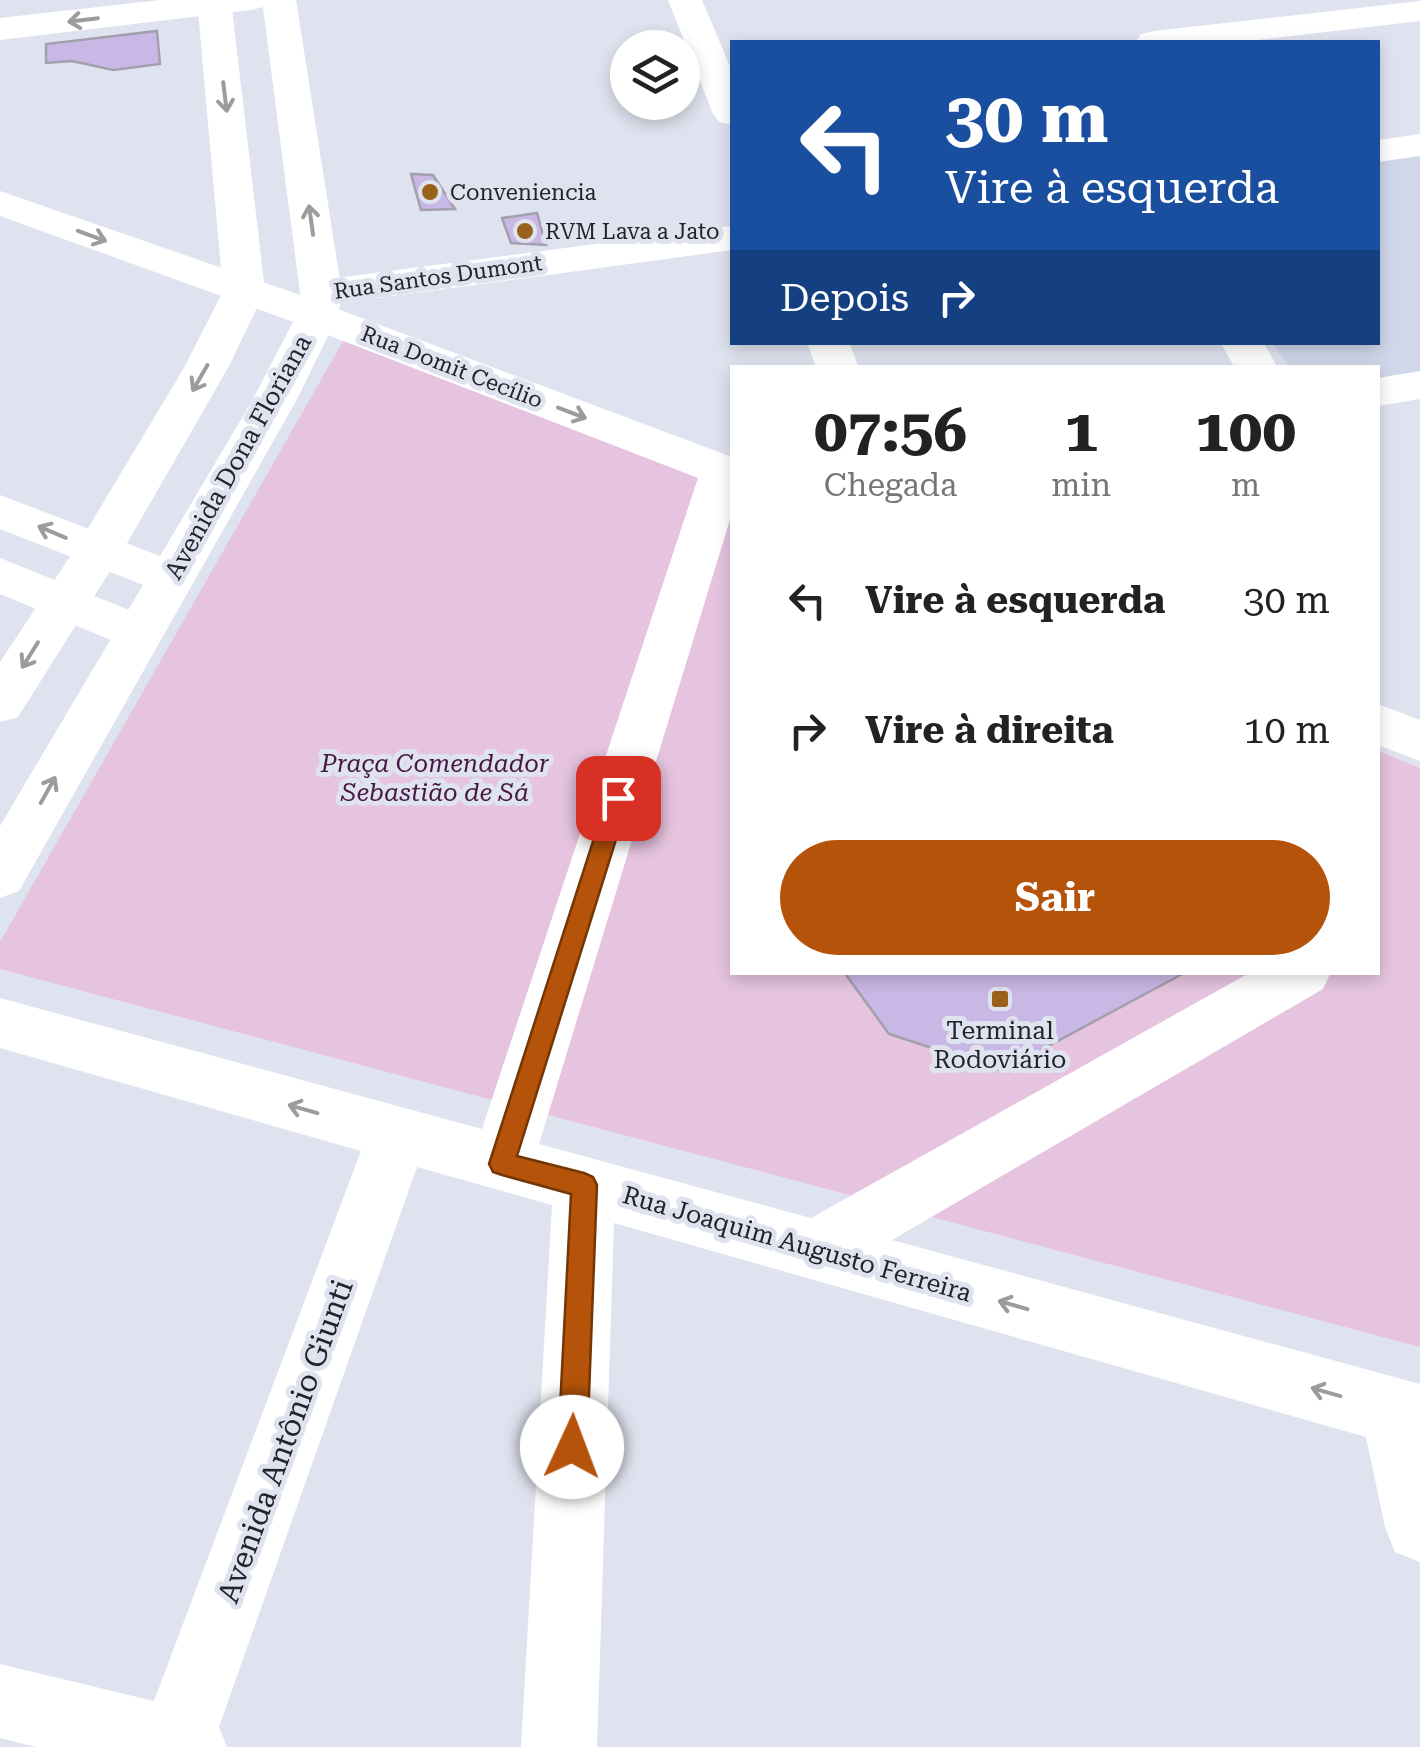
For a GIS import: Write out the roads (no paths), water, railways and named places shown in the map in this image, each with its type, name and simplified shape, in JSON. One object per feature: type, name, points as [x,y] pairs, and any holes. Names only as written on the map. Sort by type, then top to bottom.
[{"type":"street","points":[[279,0],[319,304]]},
{"type":"street","points":[[685,0],[730,100]]},
{"type":"street","points":[[1412,0],[1420,9]]},
{"type":"street","points":[[0,30],[226,2],[244,291],[208,366],[98,552],[0,703]]},
{"type":"street","points":[[1170,40],[1420,9]]},
{"type":"street","points":[[1380,151],[1420,145]]},
{"type":"street","name":"Rua Domit Cecílio","points":[[0,202],[244,291],[319,304],[728,472]]},
{"type":"street","name":"Rua Santos Dumont","points":[[319,304],[730,238]]},
{"type":"street","name":"Avenida Dona Floriana","points":[[0,874],[274,400],[319,304]]},
{"type":"street","points":[[1380,392],[1420,386]]},
{"type":"street","points":[[502,1164],[728,472]]},
{"type":"street","points":[[0,511],[169,578]]},
{"type":"street","points":[[0,574],[137,632]]},
{"type":"street","points":[[1380,704],[1420,697]]},
{"type":"street","points":[[1380,725],[1420,741]]},
{"type":"street","points":[[816,1250],[1298,975]]},
{"type":"street","name":"Rua Joaquim Augusto Ferreira","points":[[0,1023],[1408,1414]]},
{"type":"street","name":"Avenida Antônio Giunti","points":[[179,1746],[397,1136]]},
{"type":"street","points":[[559,1747],[584,1185]]},
{"type":"street","points":[[1408,1414],[1420,1527]]},
{"type":"street","points":[[0,1701],[179,1746]]},
{"type":"place","name":"Conveniencia","points":[[430,192]]},
{"type":"place","name":"RVM Lava a Jato","points":[[525,231]]},
{"type":"place","name":"Terminal Rodoviário","points":[[1000,999]]},
{"type":"park label","name":"Praça Comendador Sebastião de Sá","points":[[435,778]]}]
